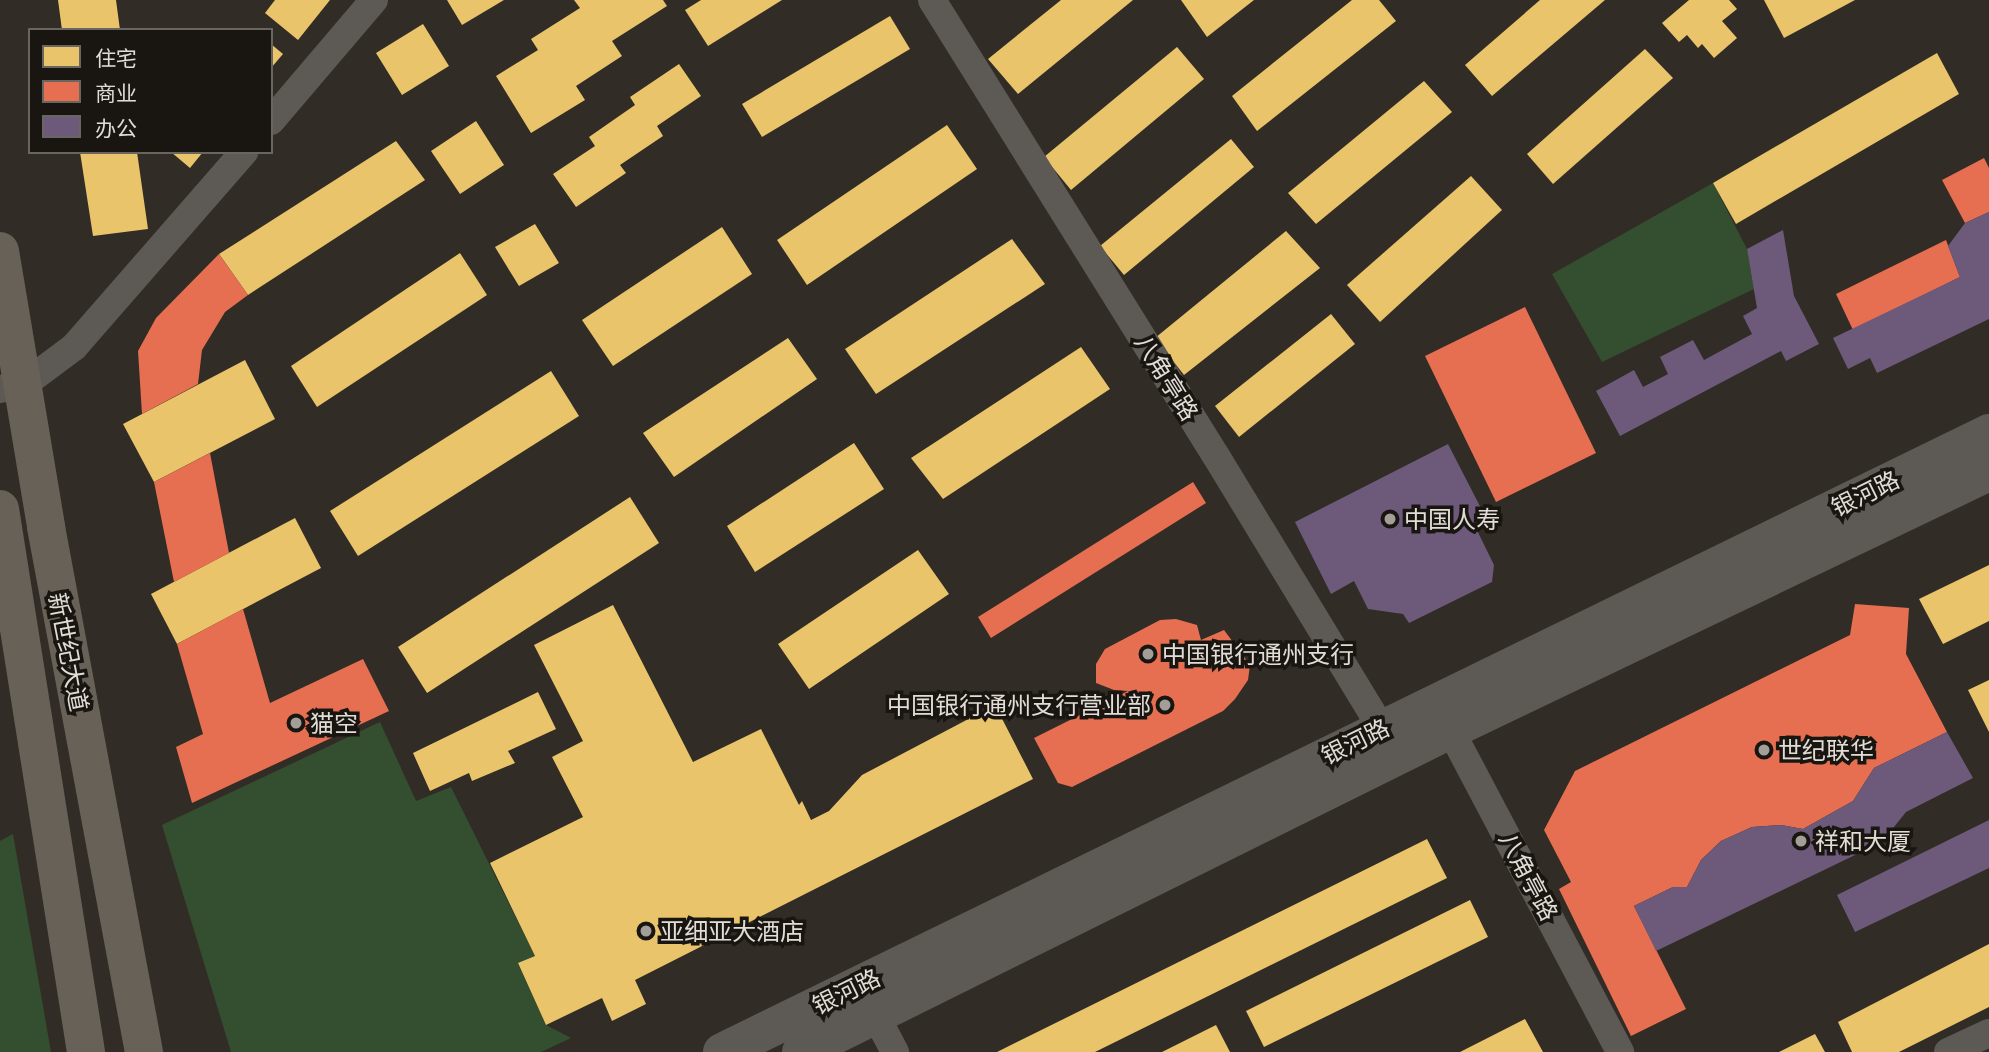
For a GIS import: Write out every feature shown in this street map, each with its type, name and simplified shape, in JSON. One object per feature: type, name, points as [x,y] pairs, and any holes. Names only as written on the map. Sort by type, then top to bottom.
[{"type":"main road","name":"新世纪大道","points":[[0,251],[11,387],[144,1052]]},
{"type":"main road","name":"银河路","points":[[722,1052],[1390,742],[1989,433]]},
{"type":"main road","name":"银河路","points":[[1443,716],[1989,472]]},
{"type":"main road","name":"新世纪大道","points":[[0,509],[86,1052]]},
{"type":"main road","name":"银河路","points":[[801,1052],[876,1016],[1390,742]]},
{"type":"street","points":[[273,119],[374,0]]},
{"type":"street","name":"八角亭路","points":[[932,0],[1390,742]]},
{"type":"street","points":[[11,387],[74,347],[242,154]]},
{"type":"street","name":"八角亭路","points":[[1443,716],[1620,1052]]},
{"type":"street","points":[[876,1016],[895,1052]]},
{"type":"street","points":[[1948,1052],[1989,1033]]},
{"type":"green space","points":[[1713,183],[1747,249],[1754,289],[1602,362],[1552,274]]},
{"type":"green space","points":[[380,722],[416,801],[451,787],[535,956],[518,964],[546,1025],[571,1038],[541,1052],[231,1052],[162,825]]},
{"type":"green space","points":[[13,834],[51,1052],[0,1052],[0,841]]},
{"type":"building: 住宅","points":[[58,0],[116,0],[120,28],[62,28]]},
{"type":"building: 住宅","points":[[275,0],[330,0],[298,40],[265,13]]},
{"type":"building: 住宅","points":[[447,0],[504,0],[462,25]]},
{"type":"building: 住宅","points":[[574,0],[663,0],[667,6],[612,41],[622,56],[576,86],[585,100],[531,133],[496,76],[538,50],[531,39],[580,8]]},
{"type":"building: 住宅","points":[[701,0],[782,0],[708,46],[685,10]]},
{"type":"building: 住宅","points":[[1061,0],[1133,0],[1018,94],[988,59]]},
{"type":"building: 住宅","points":[[1181,0],[1254,0],[1207,37]]},
{"type":"building: 住宅","points":[[1352,0],[1379,0],[1396,21],[1257,131],[1232,96]]},
{"type":"building: 住宅","points":[[1540,0],[1605,0],[1492,96],[1465,65]]},
{"type":"building: 住宅","points":[[1689,0],[1729,0],[1737,9],[1722,21],[1737,38],[1714,58],[1702,44],[1698,48],[1687,35],[1679,42],[1662,23]]},
{"type":"building: 住宅","points":[[1764,0],[1855,0],[1784,38]]},
{"type":"building: 住宅","points":[[890,16],[910,49],[762,137],[742,104]]},
{"type":"building: 住宅","points":[[423,24],[449,66],[402,95],[376,53]]},
{"type":"building: 住宅","points":[[273,46],[283,54],[273,66]]},
{"type":"building: 住宅","points":[[1177,47],[1204,79],[1071,190],[1044,157]]},
{"type":"building: 住宅","points":[[1645,49],[1673,78],[1553,184],[1527,154]]},
{"type":"building: 住宅","points":[[1937,53],[1959,94],[1736,224],[1713,183]]},
{"type":"building: 住宅","points":[[679,64],[701,96],[657,126],[663,136],[620,165],[626,173],[576,207],[553,174],[595,146],[589,137],[635,105],[630,97]]},
{"type":"building: 住宅","points":[[1424,81],[1452,112],[1316,224],[1288,193]]},
{"type":"building: 住宅","points":[[476,121],[504,165],[460,194],[431,151]]},
{"type":"building: 住宅","points":[[947,125],[977,169],[807,285],[777,240]]},
{"type":"building: 住宅","points":[[1231,139],[1254,167],[1124,275],[1100,246]]},
{"type":"building: 住宅","points":[[396,141],[425,180],[248,295],[219,254]]},
{"type":"building: 住宅","points":[[80,154],[137,154],[148,229],[93,236]]},
{"type":"building: 住宅","points":[[173,154],[201,154],[190,168]]},
{"type":"building: 住宅","points":[[1471,176],[1502,210],[1380,322],[1347,285]]},
{"type":"building: 住宅","points":[[535,224],[559,263],[519,286],[495,247]]},
{"type":"building: 住宅","points":[[722,227],[752,274],[613,366],[582,320]]},
{"type":"building: 住宅","points":[[1286,231],[1320,268],[1184,375],[1155,338]]},
{"type":"building: 住宅","points":[[1012,239],[1045,284],[876,394],[845,349]]},
{"type":"building: 住宅","points":[[460,253],[487,295],[317,407],[291,366]]},
{"type":"building: 住宅","points":[[1331,314],[1355,344],[1239,437],[1215,406]]},
{"type":"building: 住宅","points":[[788,338],[817,379],[674,477],[643,433]]},
{"type":"building: 住宅","points":[[1081,347],[1110,389],[943,499],[911,458]]},
{"type":"building: 住宅","points":[[245,360],[275,419],[154,482],[123,424]]},
{"type":"building: 住宅","points":[[551,371],[579,416],[358,556],[330,511]]},
{"type":"building: 住宅","points":[[854,443],[884,489],[755,572],[727,526]]},
{"type":"building: 住宅","points":[[630,497],[659,543],[427,693],[398,647]]},
{"type":"building: 住宅","points":[[295,518],[321,568],[177,644],[151,594]]},
{"type":"building: 住宅","points":[[918,550],[949,594],[809,689],[778,644]]},
{"type":"building: 住宅","points":[[1989,565],[1989,621],[1943,644],[1919,599]]},
{"type":"building: 住宅","points":[[613,605],[693,762],[761,729],[799,805],[802,801],[811,820],[829,811],[862,775],[995,705],[1033,779],[635,980],[646,1004],[612,1021],[602,998],[546,1025],[518,963],[535,956],[490,863],[583,817],[552,757],[583,741],[534,645]]},
{"type":"building: 住宅","points":[[1989,680],[1989,732],[1968,690]]},
{"type":"building: 住宅","points":[[538,692],[556,729],[508,751],[515,763],[472,781],[469,773],[430,791],[413,753]]},
{"type":"building: 住宅","points":[[1427,839],[1447,878],[1095,1052],[997,1052]]},
{"type":"building: 住宅","points":[[1470,900],[1488,937],[1264,1047],[1246,1011]]},
{"type":"building: 住宅","points":[[1989,944],[1989,1007],[1899,1052],[1852,1052],[1838,1022]]},
{"type":"building: 住宅","points":[[1525,1019],[1543,1052],[1460,1052]]},
{"type":"building: 住宅","points":[[1216,1025],[1230,1052],[1162,1052]]},
{"type":"building: 住宅","points":[[1815,1034],[1825,1052],[1779,1052]]},
{"type":"building: 商业","points":[[1984,158],[1989,168],[1989,212],[1965,223],[1942,180]]},
{"type":"building: 商业","points":[[1946,240],[1960,277],[1853,330],[1836,294]]},
{"type":"building: 商业","points":[[219,254],[248,295],[225,312],[202,350],[198,384],[142,414],[138,351],[156,318]]},
{"type":"building: 商业","points":[[1525,307],[1596,453],[1496,502],[1425,356]]},
{"type":"building: 商业","points":[[210,453],[229,553],[174,582],[154,482]]},
{"type":"building: 商业","points":[[1193,482],[1206,503],[991,638],[978,617]]},
{"type":"building: 商业","name":"世纪联华","points":[[1855,604],[1909,608],[1906,654],[1947,732],[1874,768],[1853,801],[1803,829],[1781,825],[1752,827],[1721,841],[1701,860],[1687,887],[1673,887],[1634,906],[1686,1009],[1631,1036],[1559,889],[1571,882],[1544,830],[1575,771],[1850,635]]},
{"type":"building: 商业","name":"猫空","points":[[243,609],[270,703],[363,659],[389,711],[192,803],[176,747],[203,734],[177,644]]},
{"type":"building: 商业","name":"中国银行通州支行营业部","points":[[1176,619],[1197,625],[1201,640],[1224,630],[1250,665],[1248,680],[1235,699],[1223,711],[1072,787],[1058,783],[1034,738],[1128,691],[1114,690],[1096,683],[1096,664],[1105,649],[1160,620]]},
{"type":"building: 办公","points":[[1989,212],[1989,319],[1877,373],[1870,358],[1848,369],[1833,338],[1960,277],[1948,246],[1965,223]]},
{"type":"building: 办公","points":[[1783,230],[1794,296],[1819,344],[1786,361],[1781,351],[1620,436],[1596,391],[1634,370],[1643,387],[1668,374],[1660,357],[1693,340],[1704,360],[1752,334],[1743,316],[1757,308],[1747,249]]},
{"type":"building: 办公","name":"中国人寿","points":[[1448,444],[1485,516],[1473,522],[1494,565],[1492,582],[1409,623],[1403,614],[1368,609],[1354,581],[1331,594],[1295,522]]},
{"type":"building: 办公","name":"祥和大厦","points":[[1947,732],[1973,778],[1906,812],[1882,842],[1656,951],[1634,906],[1673,887],[1687,887],[1701,860],[1721,841],[1752,827],[1781,825],[1803,829],[1853,801],[1874,768]]},
{"type":"building: 办公","points":[[1989,820],[1989,868],[1855,932],[1837,895]]},
{"type":"place","name":"中国人寿","points":[[1390,519]]},
{"type":"place","name":"中国银行通州支行","points":[[1148,654]]},
{"type":"place","name":"中国银行通州支行营业部","points":[[1165,705]]},
{"type":"place","name":"猫空","points":[[296,723]]},
{"type":"place","name":"世纪联华","points":[[1764,750]]},
{"type":"place","name":"祥和大厦","points":[[1801,841]]},
{"type":"place","name":"亚细亚大酒店","points":[[646,931]]}]
